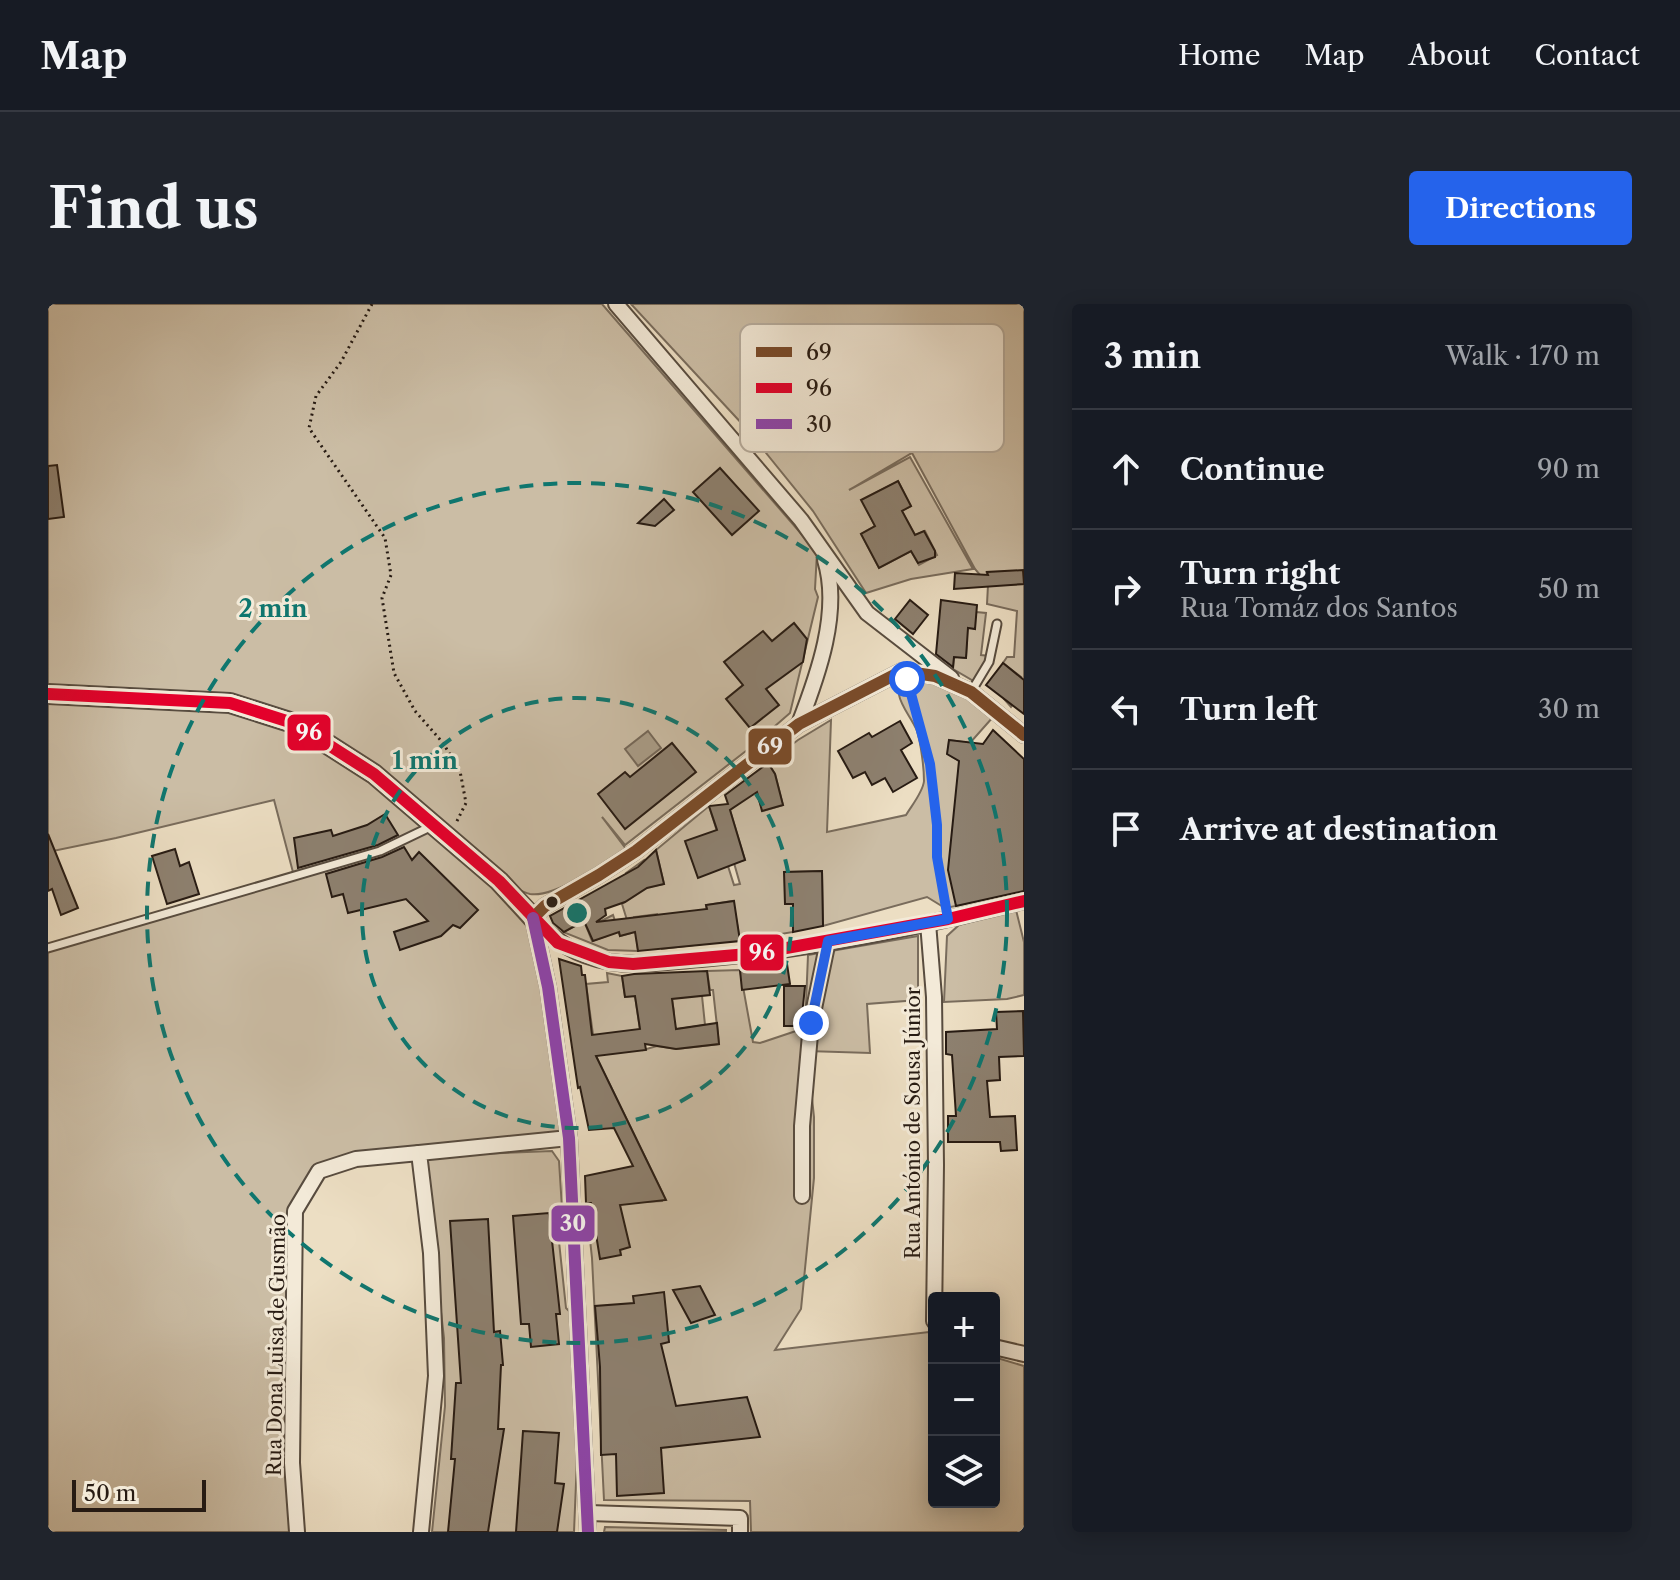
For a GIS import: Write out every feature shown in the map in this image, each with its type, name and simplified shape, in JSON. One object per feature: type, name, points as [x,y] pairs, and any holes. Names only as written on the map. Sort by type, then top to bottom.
[{"type":"street","points":[[616,304],[740,450]]},
{"type":"street","points":[[742,452],[820,544],[867,613],[1024,735]]},
{"type":"street","points":[[799,724],[811,694],[831,611],[829,573],[820,544]]},
{"type":"street","points":[[533,918],[545,906],[636,851],[799,724],[902,671],[935,676],[971,692]]},
{"type":"street","points":[[48,694],[230,703],[296,724],[374,774],[499,881],[558,943],[598,959],[633,964],[759,953],[928,923],[1024,901]]},
{"type":"street","points":[[533,918],[548,987],[569,1138],[588,1532]]},
{"type":"street","name":"Rua António de Sousa Júnior","points":[[928,923],[934,997],[934,1292]]},
{"type":"street","points":[[802,1196],[802,1126],[811,1023],[828,941]]},
{"type":"street","name":"Rua Dona Luisa de Gusmão","points":[[297,1532],[292,1463],[295,1211],[319,1171],[356,1159],[569,1138]]},
{"type":"street","points":[[419,1153],[431,1253],[436,1376],[421,1532]]},
{"type":"street","points":[[1000,1348],[1024,1354]]},
{"type":"street","points":[[589,1513],[740,1525]]},
{"type":"lane","points":[[971,692],[989,662],[997,624]]},
{"type":"lane","points":[[48,948],[441,831]]},
{"type":"path","points":[[372,304],[341,362],[316,396],[309,428],[385,538],[391,575],[382,598],[394,673],[415,711],[443,743],[460,771],[466,803],[441,831]]},
{"type":"path","points":[[907,679],[930,764],[937,825],[937,857],[948,919]]},
{"type":"shaded area","points":[[48,304],[602,304],[817,552],[815,589],[818,597],[790,713],[625,845],[602,817],[626,849],[594,870],[540,894],[530,894],[501,882],[529,919],[544,991],[566,1135],[319,1171],[295,1210],[298,1532],[48,1532],[48,948],[294,876],[274,800],[48,852]]},
{"type":"shaded area","points":[[631,304],[1024,304],[1024,584],[987,573],[980,575],[912,453],[849,490],[910,457],[973,569],[911,579],[866,593],[813,511],[765,452],[1004,452],[1004,324],[740,324],[740,422]],"holes":[[[898,481],[911,506],[902,511],[915,535],[925,531],[937,555],[919,565],[911,551],[879,568],[861,534],[875,526],[862,500]]]},
{"type":"shaded area","points":[[1024,584],[1024,689],[1011,707],[1004,699],[1021,677],[1003,663],[1007,657],[1014,657],[1017,611],[987,604],[988,585]]},
{"type":"shaded area","points":[[976,612],[986,613],[981,655],[991,656],[977,683],[953,669],[954,657],[966,658],[967,639],[953,627]]},
{"type":"shaded area","points":[[909,677],[934,678],[993,717],[970,743],[949,740],[948,754],[959,761],[956,906],[945,908],[927,897],[823,926],[822,871],[785,872],[785,904],[793,904],[793,932],[740,941],[733,901],[706,905],[712,943],[662,949],[657,914],[634,917],[638,951],[608,950],[563,932],[584,921],[592,941],[607,936],[601,921],[613,915],[620,936],[631,933],[622,904],[636,894],[626,873],[644,860],[653,886],[664,884],[656,850],[709,806],[734,885],[740,884],[734,863],[745,860],[730,810],[755,790],[763,811],[783,805],[775,774],[768,763],[831,720],[827,832],[906,815],[924,781],[917,731],[899,695],[902,683]]},
{"type":"shaded area","points":[[648,731],[661,748],[638,766],[625,749]]},
{"type":"shaded area","points":[[1016,910],[1024,942],[1024,995],[1007,999],[944,1002],[947,936],[959,925]]},
{"type":"shaded area","points":[[918,936],[918,1000],[867,1004],[870,1053],[807,1051],[814,1117],[814,1178],[801,1309],[775,1350],[928,1332],[928,1508],[1000,1508],[1000,1359],[1024,1366],[1024,1532],[751,1532],[750,1501],[604,1500],[592,1258],[586,1203],[642,1196],[643,1202],[662,1201],[663,1194],[596,1056],[586,984],[608,982],[607,973],[622,976],[625,997],[635,996],[643,1050],[657,1046],[677,1049],[719,1044],[713,990],[710,990],[707,971],[740,970],[753,1042],[760,1043],[805,1028],[808,955]]},
{"type":"shaded area","points":[[668,974],[702,996],[705,1025],[664,1031],[674,1012]]},
{"type":"shaded area","points":[[552,1151],[559,1161],[562,1208],[556,1213],[566,1308],[571,1313],[577,1459],[574,1532],[432,1532],[445,1406],[444,1338],[423,1156]]},
{"type":"shaded area","points":[[605,1527],[726,1530],[726,1532],[604,1532]]},
{"type":"building","points":[[57,465],[64,517],[48,519],[48,466]]},
{"type":"building","points":[[720,468],[759,511],[732,535],[693,492]]},
{"type":"building","points":[[898,481],[911,506],[902,511],[915,535],[924,531],[935,557],[918,563],[911,551],[879,568],[861,534],[875,526],[861,500]]},
{"type":"building","points":[[664,499],[674,510],[655,526],[638,523]]},
{"type":"building","points":[[1023,570],[1024,584],[954,589],[955,573],[988,575],[987,572]]},
{"type":"building","points":[[910,600],[928,615],[913,634],[895,619]]},
{"type":"building","points":[[941,600],[977,605],[975,629],[968,628],[966,658],[954,657],[953,667],[936,654]]},
{"type":"building","points":[[794,623],[807,639],[803,662],[766,689],[779,705],[750,728],[726,699],[743,685],[724,662],[763,631],[772,641]]},
{"type":"building","points":[[1003,663],[1024,680],[1024,714],[986,685]]},
{"type":"building","points":[[900,721],[912,743],[901,750],[917,778],[893,792],[885,778],[872,785],[865,772],[853,778],[838,751],[869,733],[872,737]]},
{"type":"building","points":[[993,730],[1024,759],[1024,891],[956,906],[948,870],[959,761],[947,754],[949,740],[983,744]]},
{"type":"building","points":[[672,743],[696,772],[625,829],[598,794],[625,772],[630,777]]},
{"type":"building","points":[[768,763],[775,774],[783,805],[762,811],[757,792],[730,810],[745,860],[698,878],[685,841],[717,830],[709,806],[728,804],[725,795]]},
{"type":"building","points":[[385,814],[398,835],[378,845],[298,868],[294,838],[331,830],[333,836],[367,825]]},
{"type":"building","points":[[48,834],[78,908],[61,915],[52,889],[48,891]]},
{"type":"building","points":[[404,847],[412,860],[419,852],[478,910],[460,928],[453,925],[441,936],[400,950],[394,932],[428,921],[406,899],[348,913],[343,894],[332,897],[326,874]]},
{"type":"building","points":[[175,849],[180,866],[189,862],[199,894],[167,904],[152,856]]},
{"type":"building","points":[[656,850],[664,884],[647,888],[625,902],[605,909],[606,915],[596,922],[707,909],[706,905],[734,901],[740,941],[638,951],[635,932],[620,936],[619,932],[593,941],[584,921],[564,932],[553,923],[550,916],[638,867]]},
{"type":"building","points":[[822,871],[823,926],[793,932],[793,904],[785,904],[784,872]]},
{"type":"building","points":[[559,959],[581,966],[582,975],[585,975],[592,1035],[640,1029],[635,996],[625,997],[622,976],[634,974],[707,971],[710,995],[672,999],[676,1029],[717,1023],[719,1044],[676,1049],[645,1044],[646,1050],[596,1056],[666,1200],[620,1205],[630,1247],[620,1250],[621,1255],[600,1259],[591,1203],[586,1203],[585,1176],[633,1166],[614,1128],[589,1130],[578,1088]]},
{"type":"building","points":[[787,964],[790,984],[742,990],[740,970]]},
{"type":"building","points":[[784,986],[805,986],[801,1026],[784,1026]]},
{"type":"building","points":[[1023,1011],[1024,1056],[999,1057],[1000,1080],[987,1081],[990,1117],[1015,1116],[1017,1150],[1001,1151],[1000,1142],[948,1142],[948,1116],[956,1116],[952,1055],[946,1054],[946,1032],[997,1029],[996,1012]]},
{"type":"building","points":[[549,1213],[560,1314],[556,1314],[559,1344],[531,1347],[529,1324],[521,1324],[513,1216]]},
{"type":"building","points":[[488,1219],[494,1332],[500,1331],[503,1365],[498,1429],[504,1429],[488,1532],[448,1532],[455,1459],[451,1459],[456,1383],[461,1383],[450,1221]]},
{"type":"building","points":[[700,1286],[715,1315],[691,1323],[673,1290]]},
{"type":"building","points":[[664,1292],[669,1342],[661,1344],[676,1406],[747,1397],[760,1437],[661,1448],[664,1493],[617,1496],[616,1454],[601,1455],[600,1367],[595,1306],[634,1303],[633,1296]]},
{"type":"building","points":[[523,1431],[559,1433],[555,1483],[564,1484],[557,1532],[516,1532]]},
{"type":"transit line","name":"69","points":[[533,918],[545,906],[636,851],[799,724],[902,671],[935,676],[971,692],[1024,735]]},
{"type":"transit line","name":"96","points":[[48,694],[230,703],[296,724],[374,774],[499,881],[558,943],[609,962],[633,964],[759,953],[948,919],[1024,901]]},
{"type":"transit line","name":"30","points":[[533,918],[548,987],[569,1138],[588,1532]]},
{"type":"route","points":[[811,1023],[828,941],[948,919],[937,857],[937,825],[930,764],[907,679]]}]
